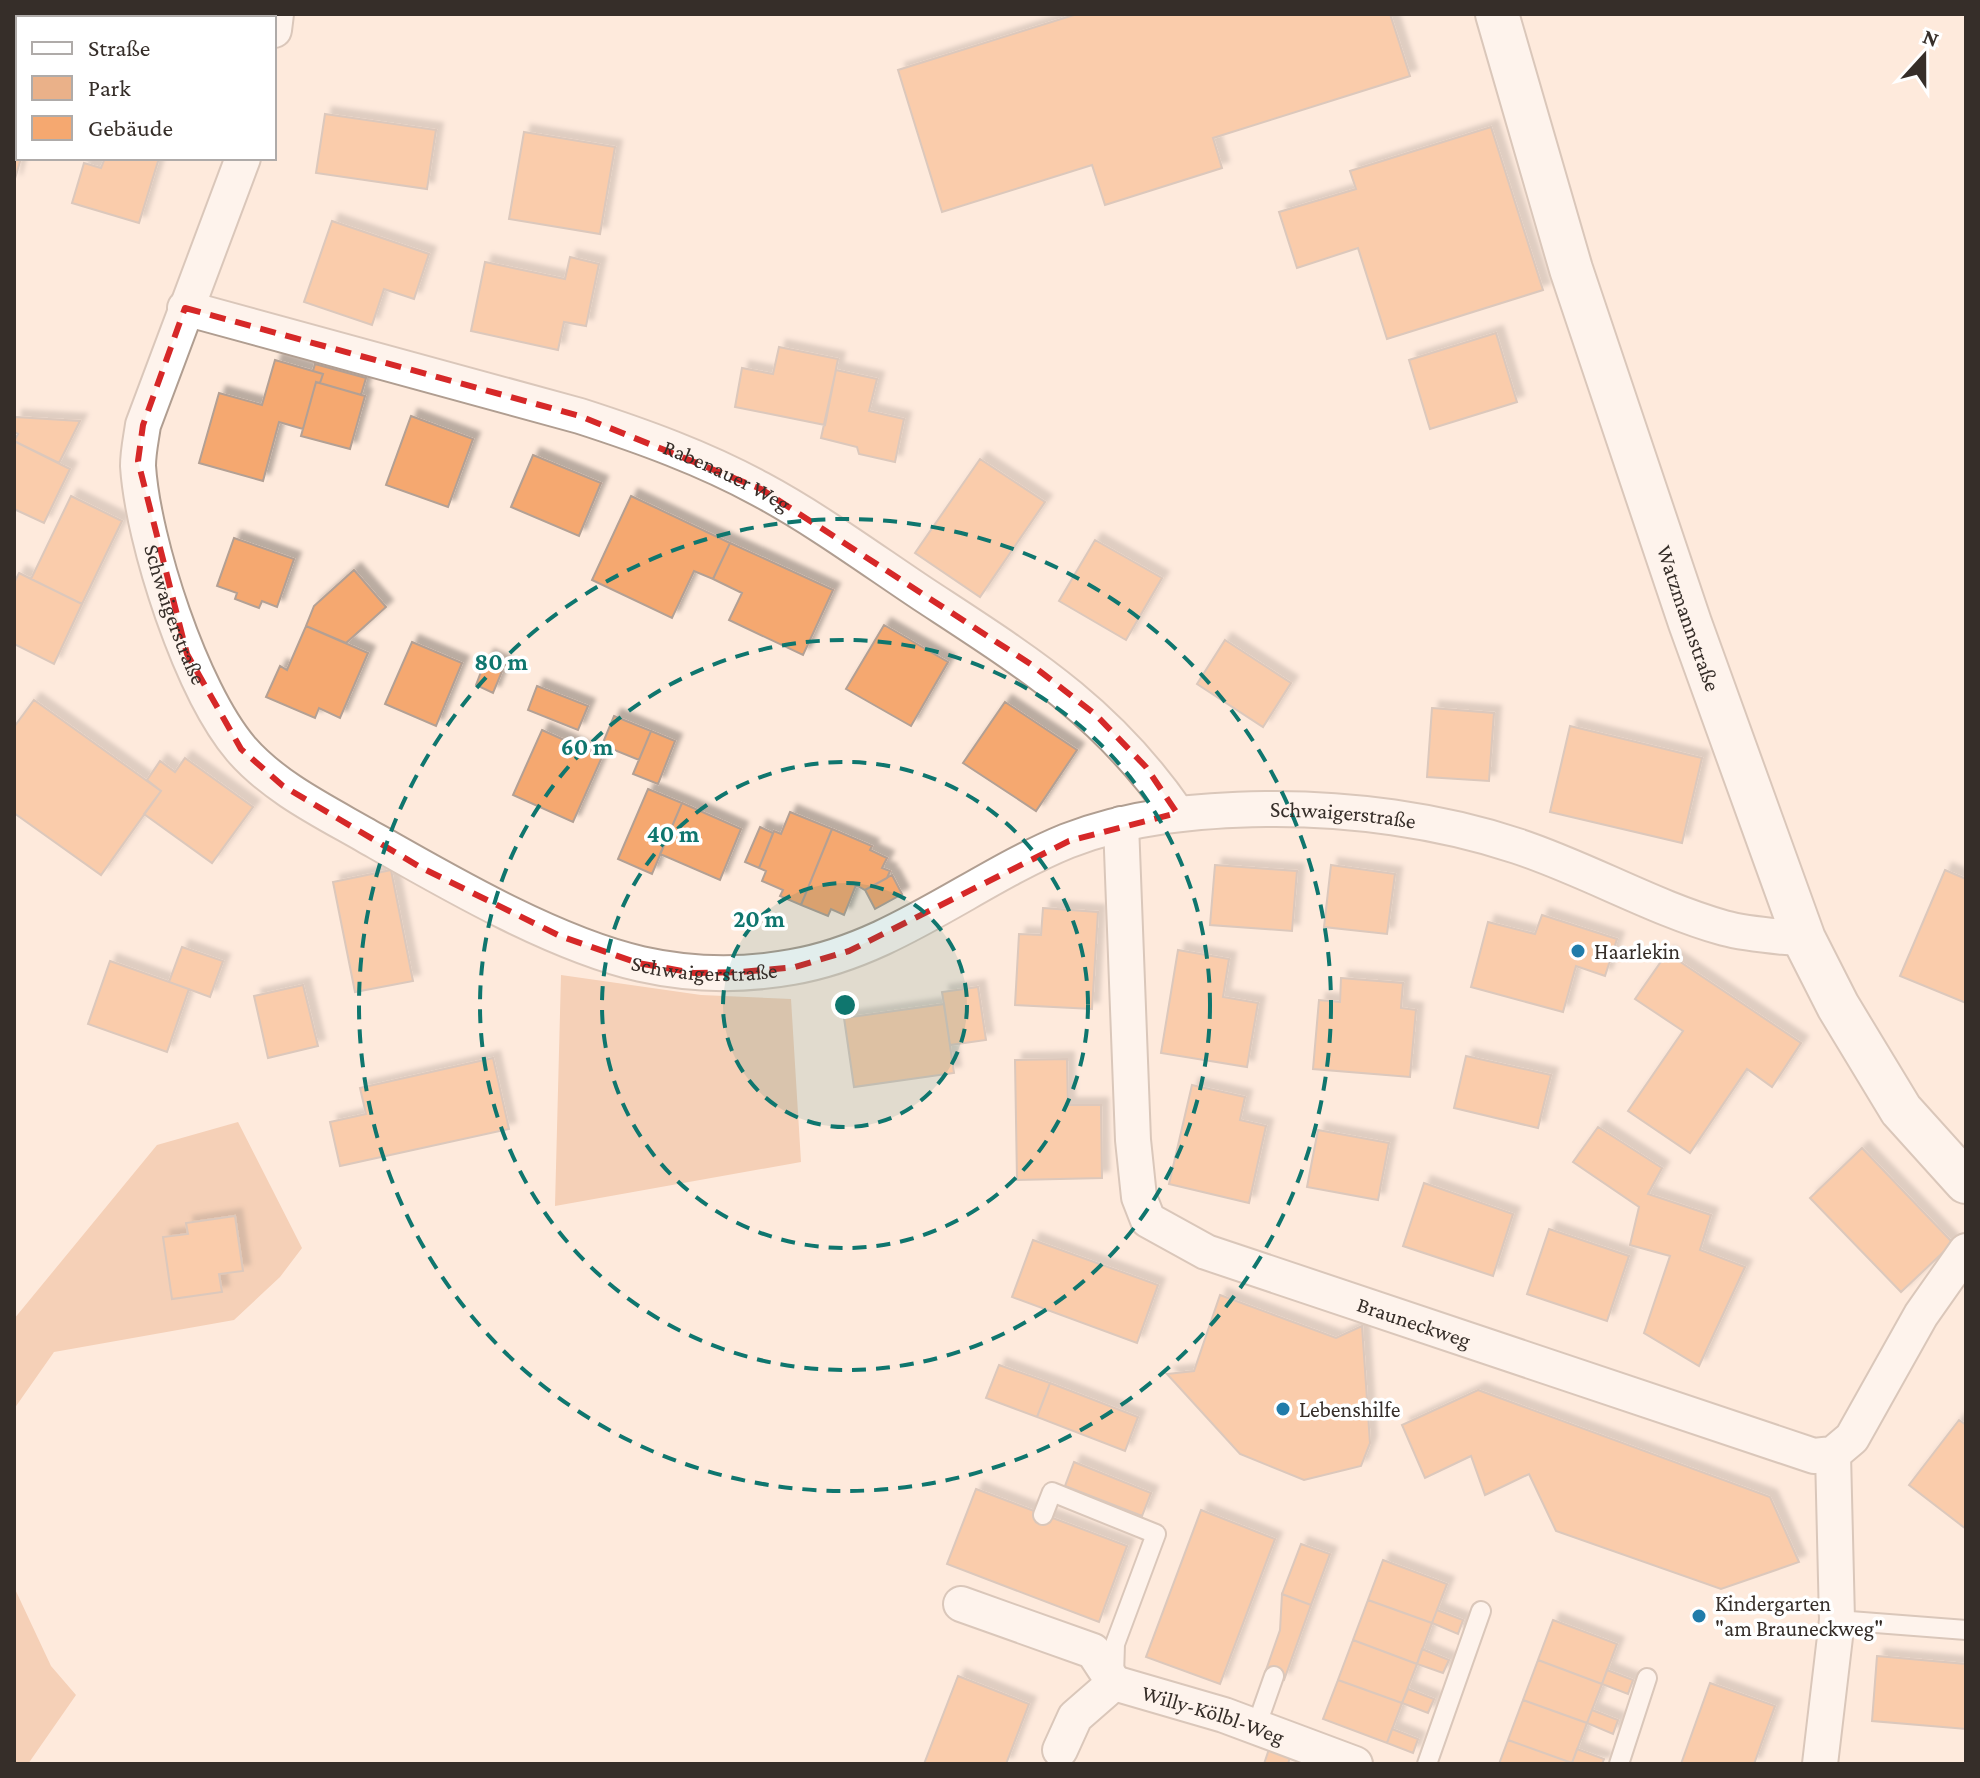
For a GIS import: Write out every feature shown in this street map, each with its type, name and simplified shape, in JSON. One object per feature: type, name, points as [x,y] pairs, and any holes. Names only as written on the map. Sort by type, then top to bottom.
[{"type":"street","name":"Watzmannstraße","points":[[1497,14],[1576,283],[1690,623],[1804,939],[1838,1006],[1901,1110],[1966,1182]]},
{"type":"street","name":"Schwaigerstraße","points":[[242,160],[143,425],[138,461],[142,496],[187,654],[241,749],[283,786],[420,867],[560,936],[638,963],[694,973],[742,972],[795,967],[849,951],[898,931],[1047,851],[1121,824],[1177,813],[1268,809],[1334,812],[1432,825],[1511,844],[1724,928],[1804,939]]},
{"type":"street","name":"Rabenauer Weg","points":[[185,308],[580,416],[658,442],[761,489],[1032,665],[1096,715],[1146,767],[1177,813]]},
{"type":"street","name":"Brauneckweg","points":[[1121,824],[1133,1140],[1139,1197],[1148,1220],[1206,1252],[1392,1317],[1794,1451],[1814,1456],[1833,1454]]},
{"type":"street","points":[[1820,1764],[1837,1620],[1833,1454],[1852,1438],[1921,1315],[1966,1251]]},
{"type":"street","points":[[961,1604],[1093,1651],[1114,1683],[1075,1717],[1058,1757]]},
{"type":"street","name":"Willy-Kölbl-Weg","points":[[1114,1683],[1256,1727],[1355,1764]]},
{"type":"lane","points":[[1043,1515],[1052,1492],[1156,1534],[1115,1644],[1114,1683]]},
{"type":"lane","points":[[1427,1764],[1481,1611]]},
{"type":"lane","points":[[1837,1620],[1966,1630]]},
{"type":"lane","points":[[1256,1727],[1274,1676]]},
{"type":"lane","points":[[1619,1764],[1647,1678]]},
{"type":"highlighted area","points":[[185,308],[580,416],[761,489],[1032,665],[1096,715],[1146,767],[1177,813],[1069,841],[849,951],[795,967],[694,973],[638,963],[560,936],[420,867],[283,786],[241,749],[187,654],[138,461],[143,425]]},
{"type":"green space","points":[[561,975],[701,995],[791,999],[801,1162],[555,1206]]},
{"type":"green space","points":[[238,1122],[302,1248],[280,1277],[234,1320],[54,1352],[14,1409],[14,1319],[157,1145]]},
{"type":"green space","points":[[14,1587],[51,1666],[76,1695],[28,1764],[14,1764]]},
{"type":"building","points":[[1077,14],[1390,14],[1410,76],[1213,138],[1222,168],[1105,205],[1092,165],[942,212],[898,70]]},
{"type":"building","points":[[325,114],[436,130],[427,189],[316,173]]},
{"type":"building","points":[[1491,127],[1543,290],[1387,339],[1358,248],[1297,268],[1279,212],[1356,189],[1350,171]]},
{"type":"building","points":[[524,132],[615,147],[600,234],[509,219]]},
{"type":"building","points":[[14,138],[16,160],[20,160],[14,182]]},
{"type":"building","points":[[104,160],[158,160],[139,223],[72,203],[84,163],[101,168]]},
{"type":"building","points":[[332,221],[429,254],[414,299],[384,289],[372,325],[304,302]]},
{"type":"building","points":[[570,257],[599,264],[586,326],[564,322],[558,350],[471,331],[485,262],[565,279]]},
{"type":"building","points":[[1496,333],[1517,402],[1430,429],[1409,360]]},
{"type":"building","points":[[779,347],[838,359],[825,425],[735,407],[742,368],[773,374]]},
{"type":"building","points":[[275,360],[323,374],[320,383],[316,382],[303,429],[279,422],[263,481],[199,463],[219,393],[262,405]]},
{"type":"building","points":[[315,364],[366,378],[361,395],[320,383],[323,374],[313,371]]},
{"type":"building","points":[[836,370],[877,379],[869,411],[904,419],[895,462],[859,454],[857,447],[821,438]]},
{"type":"building","points":[[316,382],[365,396],[350,449],[301,436]]},
{"type":"building","points":[[411,416],[473,439],[448,507],[386,485]]},
{"type":"building","points":[[15,417],[80,421],[59,463],[14,441],[18,434],[14,432]]},
{"type":"building","points":[[14,441],[70,469],[44,523],[14,509]]},
{"type":"building","points":[[533,455],[601,483],[579,536],[511,507]]},
{"type":"building","points":[[980,459],[1045,502],[980,597],[915,553]]},
{"type":"building","points":[[71,496],[122,521],[82,604],[31,579]]},
{"type":"building","points":[[631,496],[730,543],[713,579],[694,571],[672,618],[592,580]]},
{"type":"building","points":[[234,538],[294,559],[277,607],[262,601],[259,608],[235,599],[237,593],[217,586]]},
{"type":"building","points":[[1095,540],[1162,578],[1126,640],[1059,601]]},
{"type":"building","points":[[730,543],[833,590],[803,655],[729,620],[742,593],[713,579]]},
{"type":"building","points":[[354,570],[386,607],[346,643],[306,626],[314,606]]},
{"type":"building","points":[[19,573],[82,604],[54,664],[14,644],[14,583]]},
{"type":"building","points":[[884,625],[948,662],[911,726],[846,689]]},
{"type":"building","points":[[306,626],[368,653],[340,718],[319,708],[315,718],[266,697],[280,666],[287,670]]},
{"type":"building","points":[[1225,640],[1291,683],[1263,727],[1197,684]]},
{"type":"building","points":[[412,642],[462,663],[436,726],[385,704]]},
{"type":"building","points":[[487,656],[505,664],[493,693],[476,685]]},
{"type":"building","points":[[537,686],[588,706],[578,730],[528,710]]},
{"type":"building","points":[[34,700],[161,791],[101,875],[14,813],[14,727]]},
{"type":"building","points":[[1005,702],[1077,750],[1036,811],[963,763]]},
{"type":"building","points":[[1432,708],[1494,713],[1489,781],[1427,777]]},
{"type":"building","points":[[614,716],[651,731],[639,760],[602,745]]},
{"type":"building","points":[[1570,726],[1702,758],[1682,843],[1550,812]]},
{"type":"building","points":[[542,730],[602,757],[573,822],[513,795]]},
{"type":"building","points":[[651,731],[675,741],[658,784],[633,774]]},
{"type":"building","points":[[185,758],[253,807],[212,863],[144,814],[161,791],[147,780],[160,761],[175,772]]},
{"type":"building","points":[[648,789],[682,803],[652,874],[618,859]]},
{"type":"building","points":[[682,803],[741,829],[720,880],[660,854]]},
{"type":"building","points":[[790,812],[832,829],[801,905],[780,896],[783,890],[762,881],[766,871],[759,868],[774,831],[781,834]]},
{"type":"building","points":[[760,827],[773,833],[759,868],[745,862]]},
{"type":"building","points":[[832,829],[872,846],[870,850],[887,858],[882,868],[890,871],[887,878],[865,890],[856,885],[844,915],[831,909],[828,916],[801,905]]},
{"type":"building","points":[[1215,865],[1297,871],[1292,931],[1210,925]]},
{"type":"building","points":[[1331,865],[1395,874],[1387,934],[1324,927]]},
{"type":"building","points":[[391,870],[413,981],[355,992],[333,882]]},
{"type":"building","points":[[1945,870],[1966,879],[1966,1003],[1900,976]]},
{"type":"building","points":[[892,875],[902,894],[875,909],[865,890]]},
{"type":"building","points":[[1043,908],[1098,912],[1092,1009],[1015,1005],[1019,934],[1041,935]]},
{"type":"building","points":[[1542,915],[1617,939],[1605,976],[1576,966],[1563,1012],[1471,987],[1488,922],[1535,934]]},
{"type":"building","points":[[182,947],[223,961],[210,997],[169,982]]},
{"type":"building","points":[[1178,950],[1229,959],[1223,997],[1258,1003],[1247,1067],[1161,1053]]},
{"type":"building","points":[[1667,953],[1801,1043],[1772,1087],[1747,1069],[1690,1153],[1628,1111],[1683,1031],[1635,999]]},
{"type":"building","points":[[110,961],[189,989],[167,1052],[88,1024]]},
{"type":"building","points":[[1341,978],[1403,983],[1401,1008],[1416,1010],[1410,1077],[1313,1069],[1319,1000],[1340,1002]]},
{"type":"building","points":[[303,985],[318,1046],[268,1058],[254,996]]},
{"type":"building","points":[[978,987],[986,1040],[950,1045],[942,992]]},
{"type":"building","points":[[944,1004],[954,1073],[854,1087],[844,1018]]},
{"type":"building","points":[[1466,1056],[1551,1075],[1538,1128],[1454,1108]]},
{"type":"building","points":[[493,1058],[509,1129],[340,1166],[330,1122],[366,1114],[360,1088]]},
{"type":"building","points":[[1067,1059],[1068,1105],[1101,1105],[1102,1178],[1017,1180],[1015,1060]]},
{"type":"building","points":[[1192,1085],[1245,1097],[1240,1120],[1266,1126],[1249,1203],[1169,1184]]},
{"type":"building","points":[[1598,1127],[1662,1168],[1648,1194],[1711,1215],[1700,1250],[1745,1267],[1699,1366],[1644,1333],[1670,1256],[1630,1245],[1639,1207],[1573,1162]]},
{"type":"building","points":[[1318,1130],[1389,1143],[1378,1200],[1307,1187]]},
{"type":"building","points":[[1862,1148],[1953,1243],[1901,1292],[1810,1198]]},
{"type":"building","points":[[1424,1183],[1513,1214],[1493,1276],[1403,1246]]},
{"type":"building","points":[[235,1216],[243,1271],[219,1274],[222,1292],[172,1299],[163,1237],[188,1234],[186,1223]]},
{"type":"building","points":[[1549,1229],[1629,1256],[1607,1321],[1527,1294]]},
{"type":"building","points":[[1033,1240],[1158,1285],[1137,1343],[1012,1297]]},
{"type":"building","name":"Lebenshilfe","points":[[1220,1295],[1336,1338],[1362,1326],[1370,1443],[1361,1466],[1304,1480],[1240,1454],[1167,1374],[1194,1371]]},
{"type":"building","points":[[999,1365],[1050,1383],[1037,1417],[986,1398]]},
{"type":"building","points":[[1050,1383],[1138,1417],[1125,1451],[1037,1417]]},
{"type":"building","points":[[1478,1390],[1770,1497],[1799,1562],[1721,1589],[1556,1531],[1529,1474],[1485,1495],[1471,1456],[1425,1478],[1402,1425]]},
{"type":"building","points":[[1959,1420],[1966,1425],[1966,1529],[1909,1485]]},
{"type":"building","points":[[1074,1462],[1151,1493],[1142,1516],[1065,1486]]},
{"type":"building","points":[[976,1489],[1127,1546],[1099,1622],[947,1564]]},
{"type":"building","points":[[1201,1510],[1275,1539],[1220,1684],[1146,1657]]},
{"type":"building","points":[[1301,1544],[1330,1554],[1311,1605],[1282,1594]]},
{"type":"building","points":[[1383,1560],[1447,1584],[1432,1623],[1368,1600]]},
{"type":"building","points":[[1282,1594],[1311,1605],[1284,1680],[1265,1673],[1280,1630]]},
{"type":"building","points":[[1368,1600],[1432,1623],[1417,1664],[1353,1640]]},
{"type":"building","points":[[1437,1610],[1463,1620],[1458,1634],[1432,1623]]},
{"type":"building","points":[[1553,1620],[1617,1644],[1602,1684],[1538,1660]]},
{"type":"building","points":[[1353,1640],[1417,1664],[1402,1703],[1338,1680]]},
{"type":"building","points":[[1422,1649],[1449,1660],[1443,1673],[1417,1664]]},
{"type":"building","points":[[1877,1656],[1966,1664],[1966,1729],[1872,1721]]},
{"type":"building","points":[[1538,1660],[1602,1684],[1587,1723],[1523,1700]]},
{"type":"building","points":[[1607,1670],[1633,1680],[1628,1694],[1602,1684]]},
{"type":"building","points":[[958,1676],[1029,1704],[1006,1764],[924,1764]]},
{"type":"building","points":[[1338,1680],[1402,1703],[1387,1743],[1323,1719]]},
{"type":"building","points":[[1710,1683],[1775,1706],[1754,1764],[1681,1764]]},
{"type":"building","points":[[1408,1689],[1434,1699],[1428,1713],[1402,1703]]},
{"type":"building","points":[[1523,1700],[1587,1723],[1572,1763],[1508,1740]]},
{"type":"building","points":[[1592,1710],[1618,1720],[1613,1734],[1587,1723]]},
{"type":"building","points":[[1392,1729],[1418,1739],[1413,1753],[1387,1743]]},
{"type":"building","points":[[1508,1740],[1572,1763],[1572,1764],[1499,1764]]},
{"type":"building","points":[[1269,1749],[1290,1757],[1288,1764],[1264,1764]]},
{"type":"building","points":[[1577,1749],[1604,1759],[1602,1764],[1572,1763]]},
{"type":"place","name":"Haarlekin","points":[[1578,951]]},
{"type":"place","name":"Lebenshilfe","points":[[1283,1409]]},
{"type":"place","name":"Kindergarten \"am Brauneckweg\"","points":[[1699,1616]]}]
